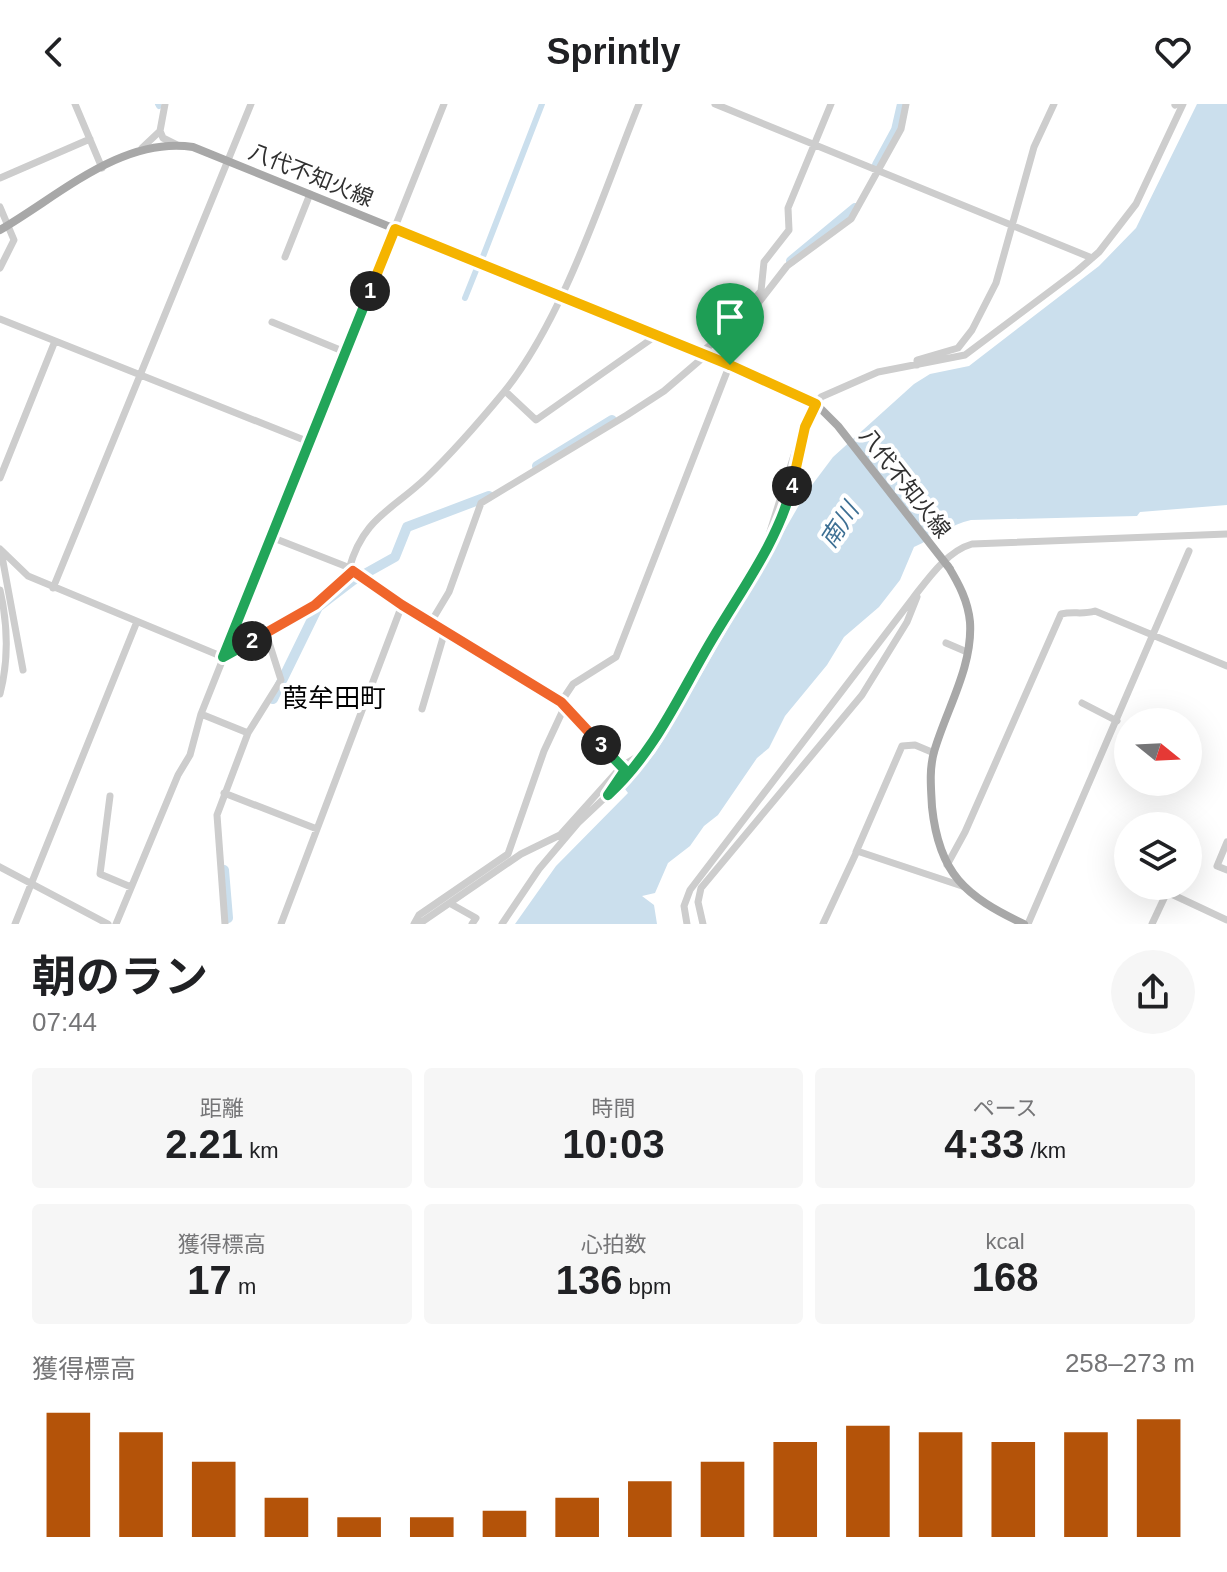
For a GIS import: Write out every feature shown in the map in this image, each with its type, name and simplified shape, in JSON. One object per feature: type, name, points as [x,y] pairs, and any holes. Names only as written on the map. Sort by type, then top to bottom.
[{"type":"main road","name":"八代不知火線","points":[[4,228],[102,168],[142,148],[177,145],[229,160],[704,354],[818,407],[838,426],[948,565],[967,604],[967,652],[934,753],[930,779],[934,822],[947,865],[962,886],[985,905],[1026,924]]},
{"type":"street","points":[[75,104],[102,168]]},
{"type":"street","points":[[165,104],[160,131],[163,138],[177,145]]},
{"type":"street","points":[[53,588],[251,104]]},
{"type":"street","points":[[116,924],[178,775],[190,755],[201,714],[223,657],[444,104]]},
{"type":"street","points":[[0,549],[28,576],[136,624],[223,657],[315,605],[355,573],[360,537],[378,515],[427,476],[505,391],[562,296],[639,104]]},
{"type":"street","points":[[715,104],[1013,223],[1092,258]]},
{"type":"street","points":[[431,622],[449,592],[481,503],[664,391],[730,328],[761,291],[764,262],[789,230],[788,208],[831,104]]},
{"type":"street","points":[[416,924],[419,915],[508,854],[544,751],[573,684],[616,657],[749,315],[787,266],[851,219],[876,169],[901,129],[906,104]]},
{"type":"street","points":[[917,365],[917,360],[958,348],[967,339],[996,283],[1034,147],[1054,104]]},
{"type":"street","points":[[502,924],[549,857],[648,751],[766,549],[788,501],[805,427],[818,407],[836,388],[860,382],[878,372],[965,355],[1077,271],[1092,258],[1136,204],[1178,104]]},
{"type":"street","points":[[142,148],[160,131]]},
{"type":"street","points":[[0,178],[90,139]]},
{"type":"street","points":[[285,257],[310,194]]},
{"type":"street","points":[[0,207],[4,228],[14,240],[0,268]]},
{"type":"street","points":[[1077,271],[1082,255]]},
{"type":"street","points":[[0,319],[309,442]]},
{"type":"street","points":[[272,322],[345,352]]},
{"type":"street","points":[[505,391],[536,420],[657,335]]},
{"type":"street","points":[[0,478],[55,341]]},
{"type":"street","points":[[687,924],[684,906],[690,890],[919,590],[972,544],[1227,534]]},
{"type":"street","points":[[271,537],[355,573],[563,705],[625,770],[608,795]]},
{"type":"street","points":[[0,549],[23,670]]},
{"type":"street","points":[[1123,708],[1189,551]]},
{"type":"street","points":[[0,590],[6,625],[6,659],[0,694]]},
{"type":"street","points":[[703,924],[698,902],[701,888],[862,695],[907,622],[919,590]]},
{"type":"street","points":[[281,924],[402,605]]},
{"type":"street","points":[[947,865],[965,832],[1046,640],[1061,614],[1071,611],[1082,615],[1095,611],[1227,666]]},
{"type":"street","points":[[15,924],[136,624]]},
{"type":"street","points":[[422,709],[445,631]]},
{"type":"street","points":[[225,924],[215,826],[224,793],[248,733],[281,680],[266,633]]},
{"type":"street","points":[[946,643],[967,652]]},
{"type":"street","points":[[1082,703],[1114,719]]},
{"type":"street","points":[[201,714],[248,733]]},
{"type":"street","points":[[1026,924],[1114,728]]},
{"type":"street","points":[[823,924],[902,746],[915,745],[934,753]]},
{"type":"street","points":[[416,924],[451,904],[521,854],[560,835],[622,766],[648,751]]},
{"type":"street","points":[[224,793],[317,829]]},
{"type":"street","points":[[110,796],[100,874],[131,887]]},
{"type":"street","points":[[1227,842],[1217,866],[1227,870]]},
{"type":"street","points":[[856,852],[962,886]]},
{"type":"street","points":[[0,867],[108,924]]},
{"type":"street","points":[[1152,924],[1167,892],[1227,920]]},
{"type":"street","points":[[451,904],[476,918],[472,924]]},
{"type":"water","name":"南川","points":[[1197,104],[1227,104],[1227,505],[1140,512],[1137,516],[971,520],[914,547],[900,580],[879,607],[844,637],[827,665],[785,716],[769,748],[757,758],[718,815],[704,826],[690,846],[668,863],[655,893],[642,896],[654,905],[657,924],[515,924],[556,866],[628,793],[625,789],[655,753],[670,729],[673,716],[678,715],[806,493],[833,457],[914,384],[930,374],[969,366],[1099,266],[1136,228]]},
{"type":"waterway","points":[[482,259],[542,104]]},
{"type":"waterway","points":[[877,165],[896,130],[902,104]]},
{"type":"waterway","points":[[791,261],[855,208]]},
{"type":"waterway","points":[[465,298],[477,268]]},
{"type":"waterway","points":[[537,466],[612,420]]},
{"type":"waterway","points":[[273,699],[318,607],[352,581],[395,557],[407,527],[489,496]]},
{"type":"waterway","points":[[224,870],[228,918]]},
{"type":"district","name":"葭牟田町","points":[[334,698]]},
{"type":"route","points":[[395,229],[730,365],[816,404],[805,427],[788,501],[761,559],[658,737],[629,775],[608,795],[610,787],[625,770],[561,702],[487,659],[353,571],[315,605],[223,657],[395,229]]}]
